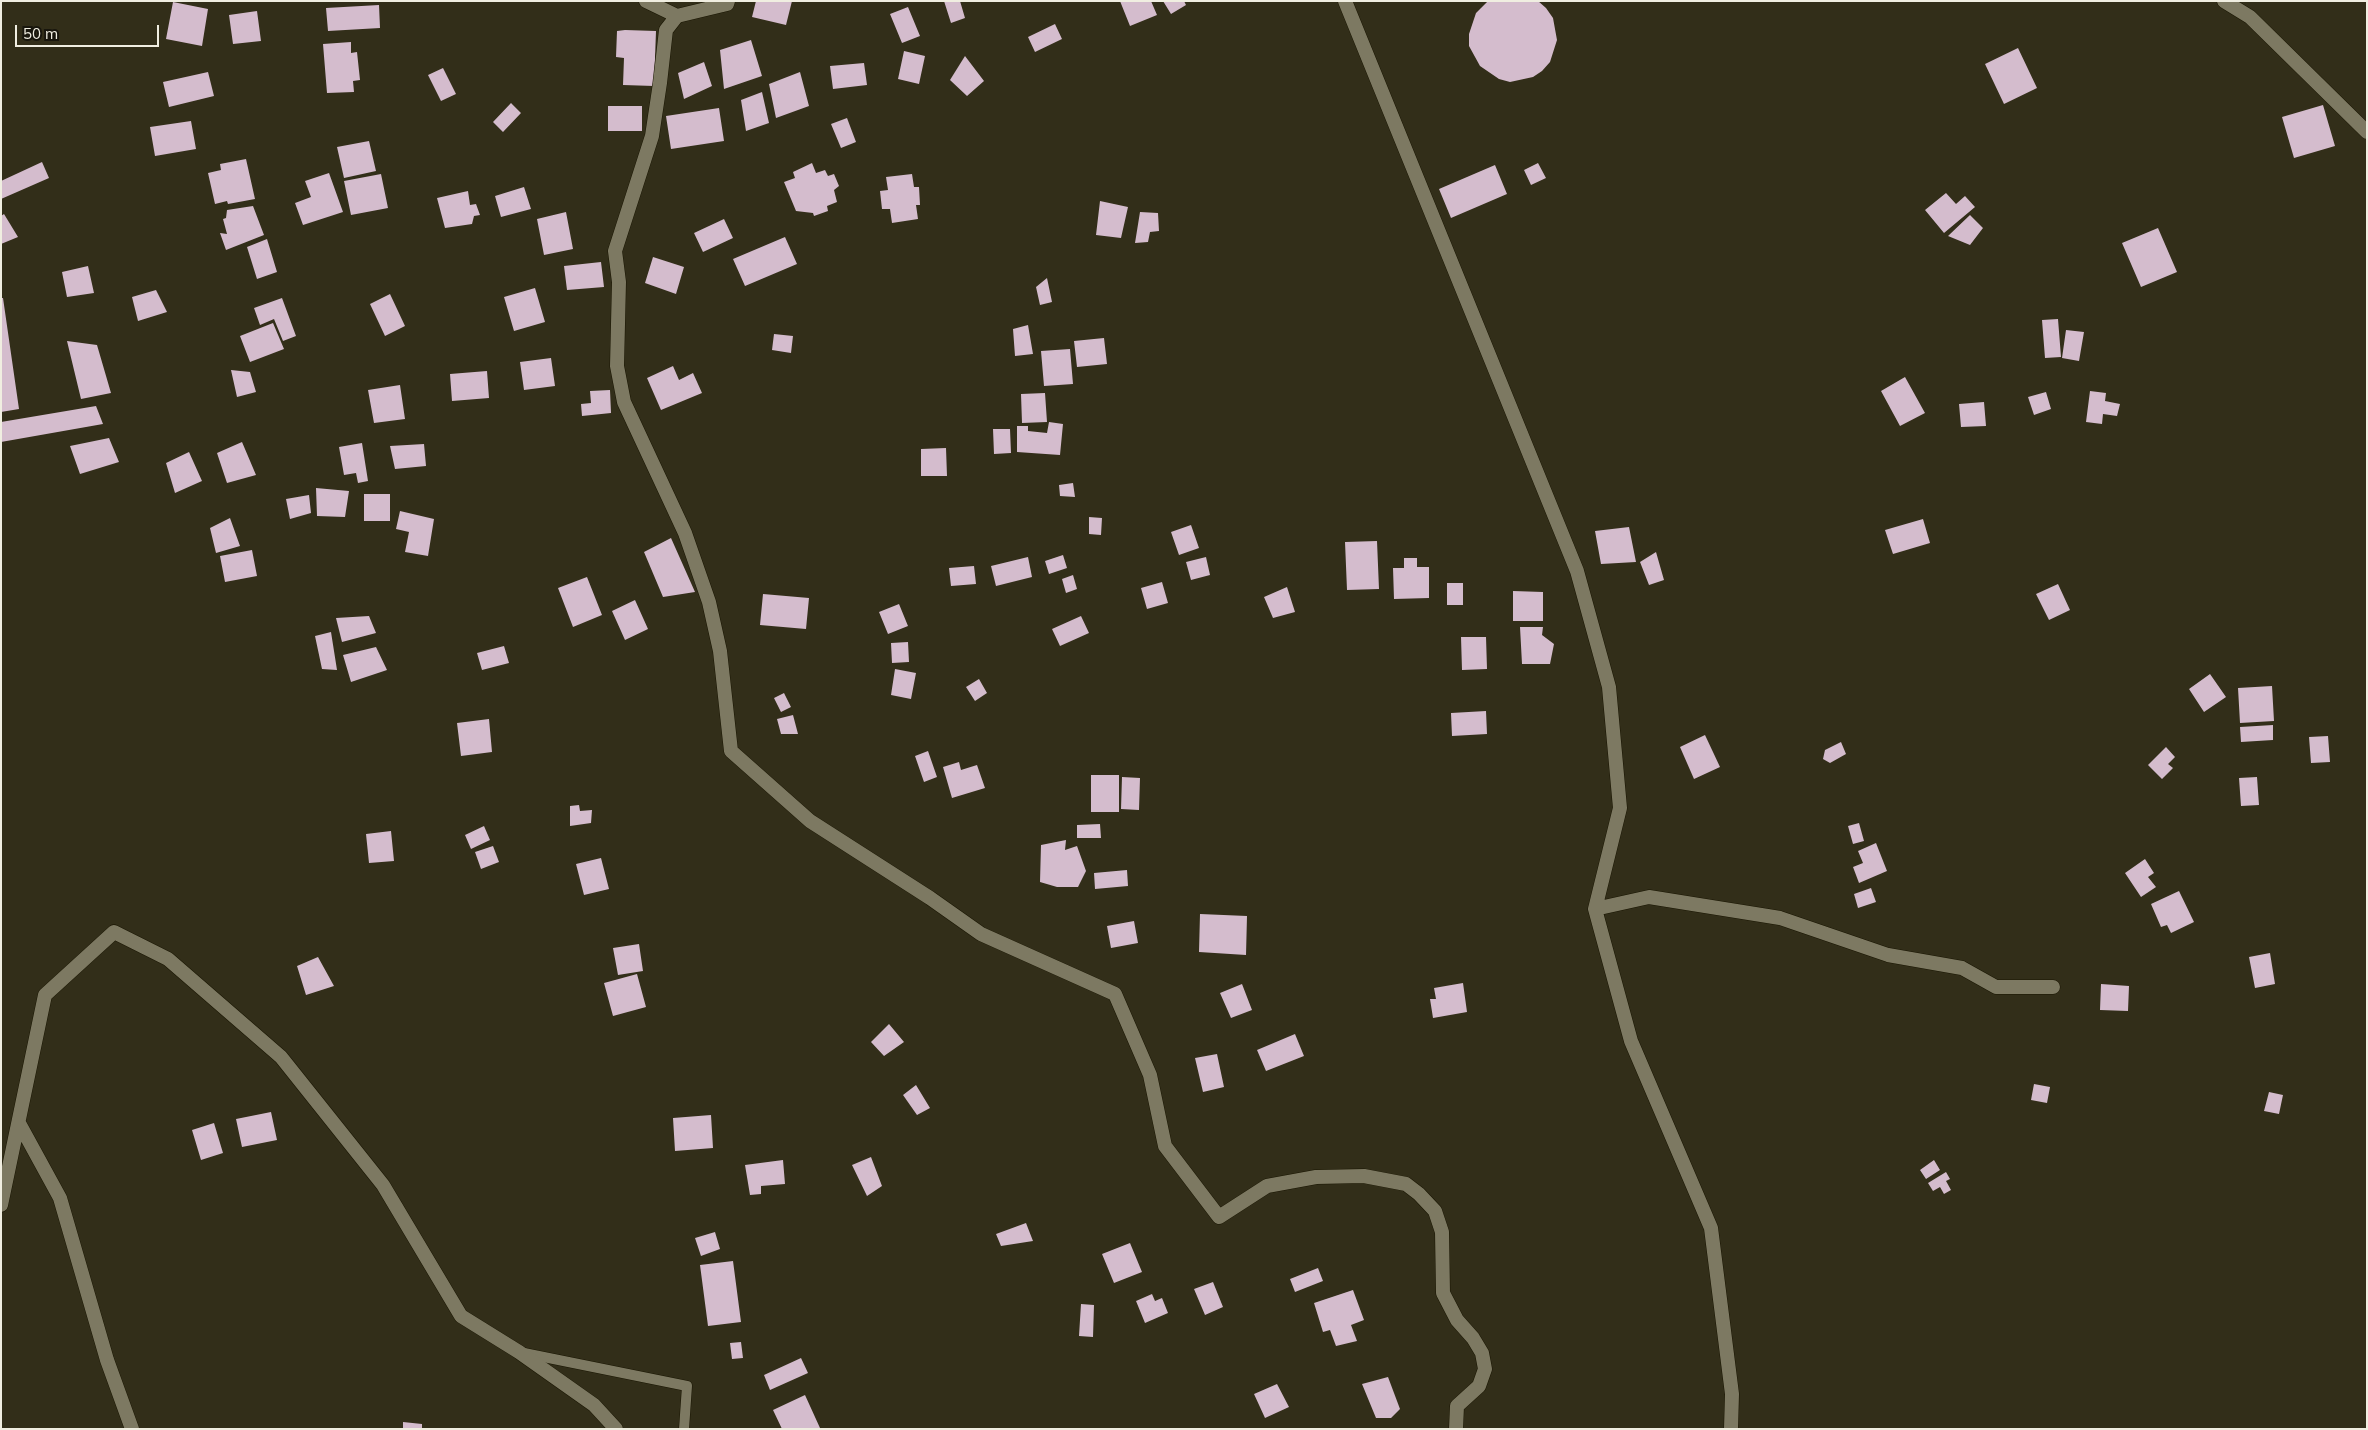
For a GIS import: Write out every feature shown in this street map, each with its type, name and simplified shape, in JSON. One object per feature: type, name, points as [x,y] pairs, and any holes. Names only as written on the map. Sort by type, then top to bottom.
[{"type":"street","points":[[646,1],[677,16]]},
{"type":"street","points":[[728,1],[727,4],[677,16],[666,30],[652,136],[615,252],[619,282],[617,366],[624,402],[685,533],[709,602],[720,651],[731,751],[810,821],[930,898],[982,934],[1115,994],[1150,1075],[1165,1146],[1219,1217],[1268,1186],[1316,1177],[1364,1176],[1406,1184],[1419,1194],[1435,1211],[1442,1232],[1442,1293],[1457,1320],[1473,1338],[1482,1353],[1485,1369],[1479,1386],[1458,1406],[1456,1429]]},
{"type":"street","points":[[1345,1],[1577,571],[1608,687],[1620,808],[1595,909],[1631,1041],[1711,1228],[1732,1394],[1731,1429]]},
{"type":"street","points":[[2224,1],[2250,18],[2367,132]]},
{"type":"street","points":[[1595,909],[1649,897],[1780,918],[1888,954],[1962,968],[1996,987],[2053,987]]},
{"type":"street","points":[[1,1205],[46,996],[114,932],[168,959],[281,1057],[383,1185],[461,1316],[519,1352],[594,1405],[616,1429]]},
{"type":"street","points":[[19,1123],[60,1198],[107,1360],[132,1429]]},
{"type":"lane","points":[[519,1352],[687,1386],[684,1429]]},
{"type":"building","points":[[756,1],[792,1],[786,25],[752,17]]},
{"type":"building","points":[[944,1],[960,1],[965,18],[951,23]]},
{"type":"building","points":[[1120,1],[1151,1],[1157,15],[1130,26]]},
{"type":"building","points":[[1163,1],[1184,1],[1186,5],[1171,14]]},
{"type":"building","points":[[1488,1],[1538,1],[1546,8],[1553,18],[1557,40],[1550,62],[1542,71],[1533,77],[1510,82],[1499,79],[1480,66],[1469,46],[1469,34],[1476,13]]},
{"type":"building","points":[[173,2],[208,9],[202,46],[166,39]]},
{"type":"building","points":[[379,5],[380,28],[328,31],[326,8]]},
{"type":"building","points":[[908,7],[920,36],[902,43],[890,14]]},
{"type":"building","points":[[257,11],[261,41],[233,44],[229,15]]},
{"type":"building","points":[[1055,24],[1062,39],[1035,52],[1028,37]]},
{"type":"building","points":[[617,31],[656,31],[654,86],[623,85],[624,58],[616,57]]},
{"type":"building","points":[[751,40],[762,76],[724,89],[720,50]]},
{"type":"building","points":[[351,42],[351,53],[357,52],[360,80],[353,81],[354,92],[327,93],[323,44]]},
{"type":"building","points":[[2018,48],[2037,88],[2004,104],[1985,64]]},
{"type":"building","points":[[904,51],[925,56],[919,84],[898,79]]},
{"type":"building","points":[[965,56],[984,81],[967,96],[950,80]]},
{"type":"building","points":[[704,62],[712,86],[684,99],[678,73]]},
{"type":"building","points":[[864,63],[867,85],[833,89],[830,66]]},
{"type":"building","points":[[443,68],[456,94],[441,101],[428,75]]},
{"type":"building","points":[[208,72],[214,96],[169,107],[163,82]]},
{"type":"building","points":[[800,72],[809,106],[776,118],[769,84]]},
{"type":"building","points":[[762,92],[769,123],[746,131],[741,100]]},
{"type":"building","points":[[511,103],[521,113],[503,132],[493,122]]},
{"type":"building","points":[[2323,105],[2335,146],[2294,158],[2282,117]]},
{"type":"building","points":[[608,106],[642,106],[642,131],[608,131]]},
{"type":"building","points":[[719,108],[724,141],[671,149],[666,116]]},
{"type":"building","points":[[847,118],[856,142],[841,148],[831,124]]},
{"type":"building","points":[[191,121],[196,149],[155,156],[150,127]]},
{"type":"building","points":[[369,141],[376,171],[344,178],[337,147]]},
{"type":"building","points":[[246,159],[255,199],[228,204],[227,201],[215,204],[208,173],[221,170],[220,164]]},
{"type":"building","points":[[42,162],[49,178],[1,199],[1,181]]},
{"type":"building","points":[[812,163],[816,173],[825,170],[828,176],[834,174],[839,186],[834,190],[837,202],[827,206],[828,211],[814,216],[813,213],[796,211],[784,182],[795,178],[793,172]]},
{"type":"building","points":[[1538,163],[1546,178],[1531,185],[1524,170]]},
{"type":"building","points":[[1495,165],[1507,194],[1451,218],[1439,189]]},
{"type":"building","points":[[329,173],[343,212],[303,225],[295,203],[311,197],[305,181]]},
{"type":"building","points":[[381,174],[388,208],[351,215],[344,181]]},
{"type":"building","points":[[912,174],[914,187],[919,187],[920,205],[916,205],[918,219],[892,223],[890,209],[882,209],[880,191],[888,190],[886,177]]},
{"type":"building","points":[[524,187],[531,209],[501,217],[495,196]]},
{"type":"building","points":[[468,191],[470,205],[476,204],[480,215],[474,216],[472,224],[445,228],[437,198]]},
{"type":"building","points":[[1946,193],[1956,204],[1965,196],[1975,207],[1944,233],[1925,210]]},
{"type":"building","points":[[1100,201],[1128,207],[1121,238],[1096,235]]},
{"type":"building","points":[[253,206],[264,235],[226,250],[220,233],[227,234],[223,219],[226,218],[227,210]]},
{"type":"building","points":[[566,212],[573,249],[544,255],[537,219]]},
{"type":"building","points":[[1140,212],[1158,213],[1159,231],[1150,232],[1148,242],[1135,243]]},
{"type":"building","points":[[4,214],[18,237],[1,244],[1,216]]},
{"type":"building","points":[[1970,215],[1983,228],[1970,245],[1948,236]]},
{"type":"building","points":[[724,219],[733,238],[703,252],[694,233]]},
{"type":"building","points":[[2158,228],[2177,272],[2141,287],[2122,243]]},
{"type":"building","points":[[785,237],[797,264],[745,286],[733,259]]},
{"type":"building","points":[[267,239],[277,272],[257,279],[247,247]]},
{"type":"building","points":[[653,257],[684,267],[676,294],[645,283]]},
{"type":"building","points":[[601,262],[604,287],[567,290],[564,266]]},
{"type":"building","points":[[88,266],[94,293],[67,297],[62,272]]},
{"type":"building","points":[[1047,278],[1052,302],[1040,305],[1036,287]]},
{"type":"building","points":[[535,288],[545,322],[514,331],[504,297]]},
{"type":"building","points":[[156,290],[167,312],[138,321],[132,297]]},
{"type":"building","points":[[390,294],[405,326],[385,336],[370,304]]},
{"type":"building","points":[[1,298],[3,298],[19,409],[1,412]]},
{"type":"building","points":[[282,298],[296,336],[283,341],[274,319],[260,325],[254,308]]},
{"type":"building","points":[[2058,319],[2061,357],[2045,358],[2042,320]]},
{"type":"building","points":[[273,323],[284,349],[250,362],[240,336]]},
{"type":"building","points":[[1028,325],[1033,354],[1015,356],[1013,329]]},
{"type":"building","points":[[2066,330],[2084,332],[2079,361],[2062,358]]},
{"type":"building","points":[[774,334],[793,336],[791,353],[772,350]]},
{"type":"building","points":[[1104,338],[1107,364],[1077,367],[1074,341]]},
{"type":"building","points":[[67,341],[97,345],[111,393],[81,399]]},
{"type":"building","points":[[1070,349],[1073,384],[1044,386],[1041,351]]},
{"type":"building","points":[[551,358],[555,386],[524,390],[520,362]]},
{"type":"building","points":[[673,366],[679,380],[693,373],[702,393],[661,410],[647,378]]},
{"type":"building","points":[[231,370],[250,372],[256,392],[237,397]]},
{"type":"building","points":[[487,371],[489,398],[452,401],[450,374]]},
{"type":"building","points":[[1905,377],[1925,413],[1900,426],[1881,391]]},
{"type":"building","points":[[400,385],[405,419],[374,423],[368,390]]},
{"type":"building","points":[[610,390],[611,413],[582,416],[581,404],[591,403],[590,391]]},
{"type":"building","points":[[2090,391],[2106,393],[2105,401],[2120,404],[2117,416],[2103,414],[2102,424],[2086,422]]},
{"type":"building","points":[[2046,392],[2051,409],[2034,415],[2028,397]]},
{"type":"building","points":[[1045,393],[1047,422],[1022,423],[1021,394]]},
{"type":"building","points":[[1984,402],[1986,426],[1961,427],[1959,404]]},
{"type":"building","points":[[96,406],[103,424],[1,442],[1,422]]},
{"type":"building","points":[[1049,422],[1063,424],[1060,455],[1017,452],[1017,426],[1028,426],[1028,431],[1047,433]]},
{"type":"building","points":[[993,429],[1010,429],[1011,453],[994,454]]},
{"type":"building","points":[[109,438],[119,462],[80,474],[70,446]]},
{"type":"building","points":[[242,442],[256,475],[227,483],[217,453]]},
{"type":"building","points":[[362,443],[368,481],[358,483],[356,473],[344,475],[339,447]]},
{"type":"building","points":[[424,444],[426,466],[395,469],[390,446]]},
{"type":"building","points":[[946,448],[947,476],[921,476],[921,449]]},
{"type":"building","points":[[189,452],[202,481],[175,493],[166,463]]},
{"type":"building","points":[[1073,483],[1075,497],[1060,496],[1059,485]]},
{"type":"building","points":[[316,488],[349,491],[345,517],[317,516]]},
{"type":"building","points":[[364,494],[390,494],[390,521],[364,521]]},
{"type":"building","points":[[309,495],[311,513],[290,519],[286,499]]},
{"type":"building","points":[[400,511],[434,519],[428,556],[405,552],[409,532],[396,529]]},
{"type":"building","points":[[1089,517],[1102,518],[1101,535],[1089,534]]},
{"type":"building","points":[[230,518],[240,546],[216,553],[210,528]]},
{"type":"building","points":[[1923,519],[1930,543],[1893,554],[1885,530]]},
{"type":"building","points":[[1191,525],[1199,548],[1179,555],[1171,532]]},
{"type":"building","points":[[1629,527],[1636,562],[1601,564],[1595,531]]},
{"type":"building","points":[[671,538],[695,592],[663,597],[644,552]]},
{"type":"building","points":[[1377,541],[1379,589],[1347,590],[1345,542]]},
{"type":"building","points":[[252,550],[257,576],[225,582],[220,556]]},
{"type":"building","points":[[1656,552],[1664,580],[1649,585],[1640,562]]},
{"type":"building","points":[[1063,555],[1067,568],[1049,574],[1045,561]]},
{"type":"building","points":[[1028,557],[1032,577],[996,586],[991,566]]},
{"type":"building","points":[[1206,557],[1210,575],[1191,580],[1186,562]]},
{"type":"building","points":[[1404,558],[1417,558],[1417,567],[1429,567],[1429,598],[1394,599],[1393,568],[1404,568]]},
{"type":"building","points":[[974,566],[976,584],[951,586],[949,568]]},
{"type":"building","points":[[1073,575],[1077,589],[1066,593],[1062,579]]},
{"type":"building","points":[[587,577],[602,615],[573,627],[558,588]]},
{"type":"building","points":[[1162,582],[1168,603],[1147,609],[1141,588]]},
{"type":"building","points":[[1447,583],[1463,583],[1463,605],[1447,605]]},
{"type":"building","points":[[2058,584],[2070,610],[2049,620],[2036,594]]},
{"type":"building","points":[[1287,587],[1295,612],[1273,618],[1264,597]]},
{"type":"building","points":[[1513,591],[1543,592],[1543,621],[1513,621]]},
{"type":"building","points":[[763,594],[809,598],[806,629],[760,625]]},
{"type":"building","points":[[635,600],[648,629],[625,640],[612,611]]},
{"type":"building","points":[[899,604],[908,626],[888,634],[879,612]]},
{"type":"building","points":[[369,616],[376,633],[342,642],[336,618]]},
{"type":"building","points":[[1081,616],[1089,633],[1060,646],[1052,629]]},
{"type":"building","points":[[1520,627],[1543,627],[1542,635],[1554,644],[1550,664],[1522,664]]},
{"type":"building","points":[[331,632],[337,670],[322,669],[315,636]]},
{"type":"building","points":[[1461,637],[1486,637],[1487,669],[1462,670]]},
{"type":"building","points":[[908,642],[909,662],[892,663],[891,643]]},
{"type":"building","points":[[504,646],[509,663],[482,670],[477,653]]},
{"type":"building","points":[[376,647],[387,670],[351,682],[343,655]]},
{"type":"building","points":[[895,669],[916,673],[911,699],[891,695]]},
{"type":"building","points":[[2210,674],[2226,697],[2204,712],[2189,689]]},
{"type":"building","points":[[979,679],[987,693],[975,701],[966,687]]},
{"type":"building","points":[[2272,686],[2274,721],[2240,723],[2238,688]]},
{"type":"building","points":[[784,693],[791,707],[781,712],[774,698]]},
{"type":"building","points":[[1486,711],[1487,734],[1452,736],[1451,713]]},
{"type":"building","points":[[793,715],[798,734],[781,734],[777,719]]},
{"type":"building","points":[[489,719],[492,752],[461,756],[457,723]]},
{"type":"building","points":[[2273,725],[2273,740],[2241,742],[2240,727]]},
{"type":"building","points":[[1705,735],[1720,767],[1694,779],[1680,747]]},
{"type":"building","points":[[2328,736],[2330,762],[2311,763],[2309,737]]},
{"type":"building","points":[[1841,742],[1846,754],[1830,763],[1823,759],[1825,750]]},
{"type":"building","points":[[2166,747],[2175,757],[2168,764],[2173,768],[2162,779],[2148,765]]},
{"type":"building","points":[[928,751],[937,777],[924,782],[915,756]]},
{"type":"building","points":[[959,762],[961,770],[977,765],[985,788],[952,798],[943,767]]},
{"type":"building","points":[[1091,775],[1119,775],[1119,812],[1091,812]]},
{"type":"building","points":[[1122,777],[1140,778],[1139,810],[1121,809]]},
{"type":"building","points":[[2257,777],[2259,805],[2241,806],[2239,778]]},
{"type":"building","points":[[579,805],[580,811],[592,810],[591,823],[570,826],[570,806]]},
{"type":"building","points":[[1859,823],[1864,841],[1853,844],[1848,826]]},
{"type":"building","points":[[1100,824],[1101,838],[1077,838],[1077,825]]},
{"type":"building","points":[[484,826],[490,840],[471,849],[465,835]]},
{"type":"building","points":[[391,831],[394,861],[369,863],[366,834]]},
{"type":"building","points":[[1066,840],[1065,850],[1077,846],[1086,871],[1078,887],[1057,887],[1040,882],[1041,845]]},
{"type":"building","points":[[1876,843],[1887,871],[1859,883],[1853,867],[1863,863],[1858,851]]},
{"type":"building","points":[[493,846],[499,862],[481,869],[475,852]]},
{"type":"building","points":[[601,858],[609,889],[584,895],[576,864]]},
{"type":"building","points":[[2145,859],[2154,873],[2148,877],[2156,887],[2141,897],[2125,873]]},
{"type":"building","points":[[1127,870],[1128,886],[1095,889],[1094,873]]},
{"type":"building","points":[[1871,888],[1876,902],[1858,908],[1854,894]]},
{"type":"building","points":[[2179,891],[2194,922],[2171,933],[2167,925],[2161,927],[2151,904]]},
{"type":"building","points":[[1200,914],[1247,916],[1246,955],[1199,952]]},
{"type":"building","points":[[1134,921],[1138,943],[1111,948],[1107,926]]},
{"type":"building","points":[[639,944],[643,971],[618,975],[613,948]]},
{"type":"building","points":[[2270,953],[2275,984],[2255,988],[2249,957]]},
{"type":"building","points":[[318,957],[334,986],[306,995],[297,966]]},
{"type":"building","points":[[637,974],[646,1007],[613,1016],[604,983]]},
{"type":"building","points":[[1463,983],[1467,1012],[1433,1018],[1430,999],[1436,999],[1434,988]]},
{"type":"building","points":[[1242,984],[1252,1010],[1231,1018],[1220,993]]},
{"type":"building","points":[[2101,984],[2129,986],[2128,1011],[2100,1010]]},
{"type":"building","points":[[889,1024],[904,1042],[884,1056],[871,1042]]},
{"type":"building","points":[[1295,1034],[1304,1056],[1266,1071],[1257,1050]]},
{"type":"building","points":[[1217,1054],[1224,1087],[1203,1092],[1195,1058]]},
{"type":"building","points":[[2034,1084],[2050,1087],[2047,1103],[2031,1100]]},
{"type":"building","points":[[916,1085],[930,1108],[917,1115],[903,1095]]},
{"type":"building","points":[[2269,1092],[2283,1095],[2279,1114],[2264,1111]]},
{"type":"building","points":[[271,1112],[277,1140],[242,1147],[236,1119]]},
{"type":"building","points":[[711,1115],[713,1148],[675,1151],[673,1118]]},
{"type":"building","points":[[214,1123],[223,1153],[201,1160],[192,1130]]},
{"type":"building","points":[[871,1157],[882,1186],[867,1196],[852,1165]]},
{"type":"building","points":[[783,1160],[785,1184],[761,1186],[761,1194],[750,1195],[745,1165]]},
{"type":"building","points":[[1934,1160],[1940,1170],[1926,1179],[1920,1170]]},
{"type":"building","points":[[1946,1172],[1950,1179],[1946,1181],[1951,1190],[1944,1194],[1940,1187],[1933,1191],[1928,1183]]},
{"type":"building","points":[[1026,1223],[1033,1241],[1001,1246],[996,1234]]},
{"type":"building","points":[[715,1232],[720,1249],[701,1256],[695,1238]]},
{"type":"building","points":[[1130,1243],[1142,1272],[1114,1283],[1102,1254]]},
{"type":"building","points":[[733,1261],[741,1322],[708,1326],[700,1265]]},
{"type":"building","points":[[1318,1268],[1323,1281],[1295,1292],[1290,1279]]},
{"type":"building","points":[[1213,1282],[1223,1307],[1205,1315],[1194,1289]]},
{"type":"building","points":[[1353,1290],[1364,1320],[1351,1325],[1357,1341],[1336,1346],[1330,1330],[1323,1332],[1314,1303]]},
{"type":"building","points":[[1152,1294],[1155,1301],[1162,1298],[1168,1313],[1145,1323],[1136,1301]]},
{"type":"building","points":[[1081,1304],[1094,1305],[1093,1337],[1079,1336]]},
{"type":"building","points":[[741,1342],[743,1358],[732,1359],[730,1343]]},
{"type":"building","points":[[801,1358],[808,1373],[770,1390],[764,1375]]},
{"type":"building","points":[[1388,1377],[1400,1409],[1391,1418],[1376,1418],[1362,1384]]},
{"type":"building","points":[[1277,1384],[1289,1407],[1265,1418],[1254,1394]]},
{"type":"building","points":[[805,1395],[820,1428],[782,1429],[773,1410]]},
{"type":"building","points":[[403,1422],[422,1424],[422,1429],[403,1429]]}]
